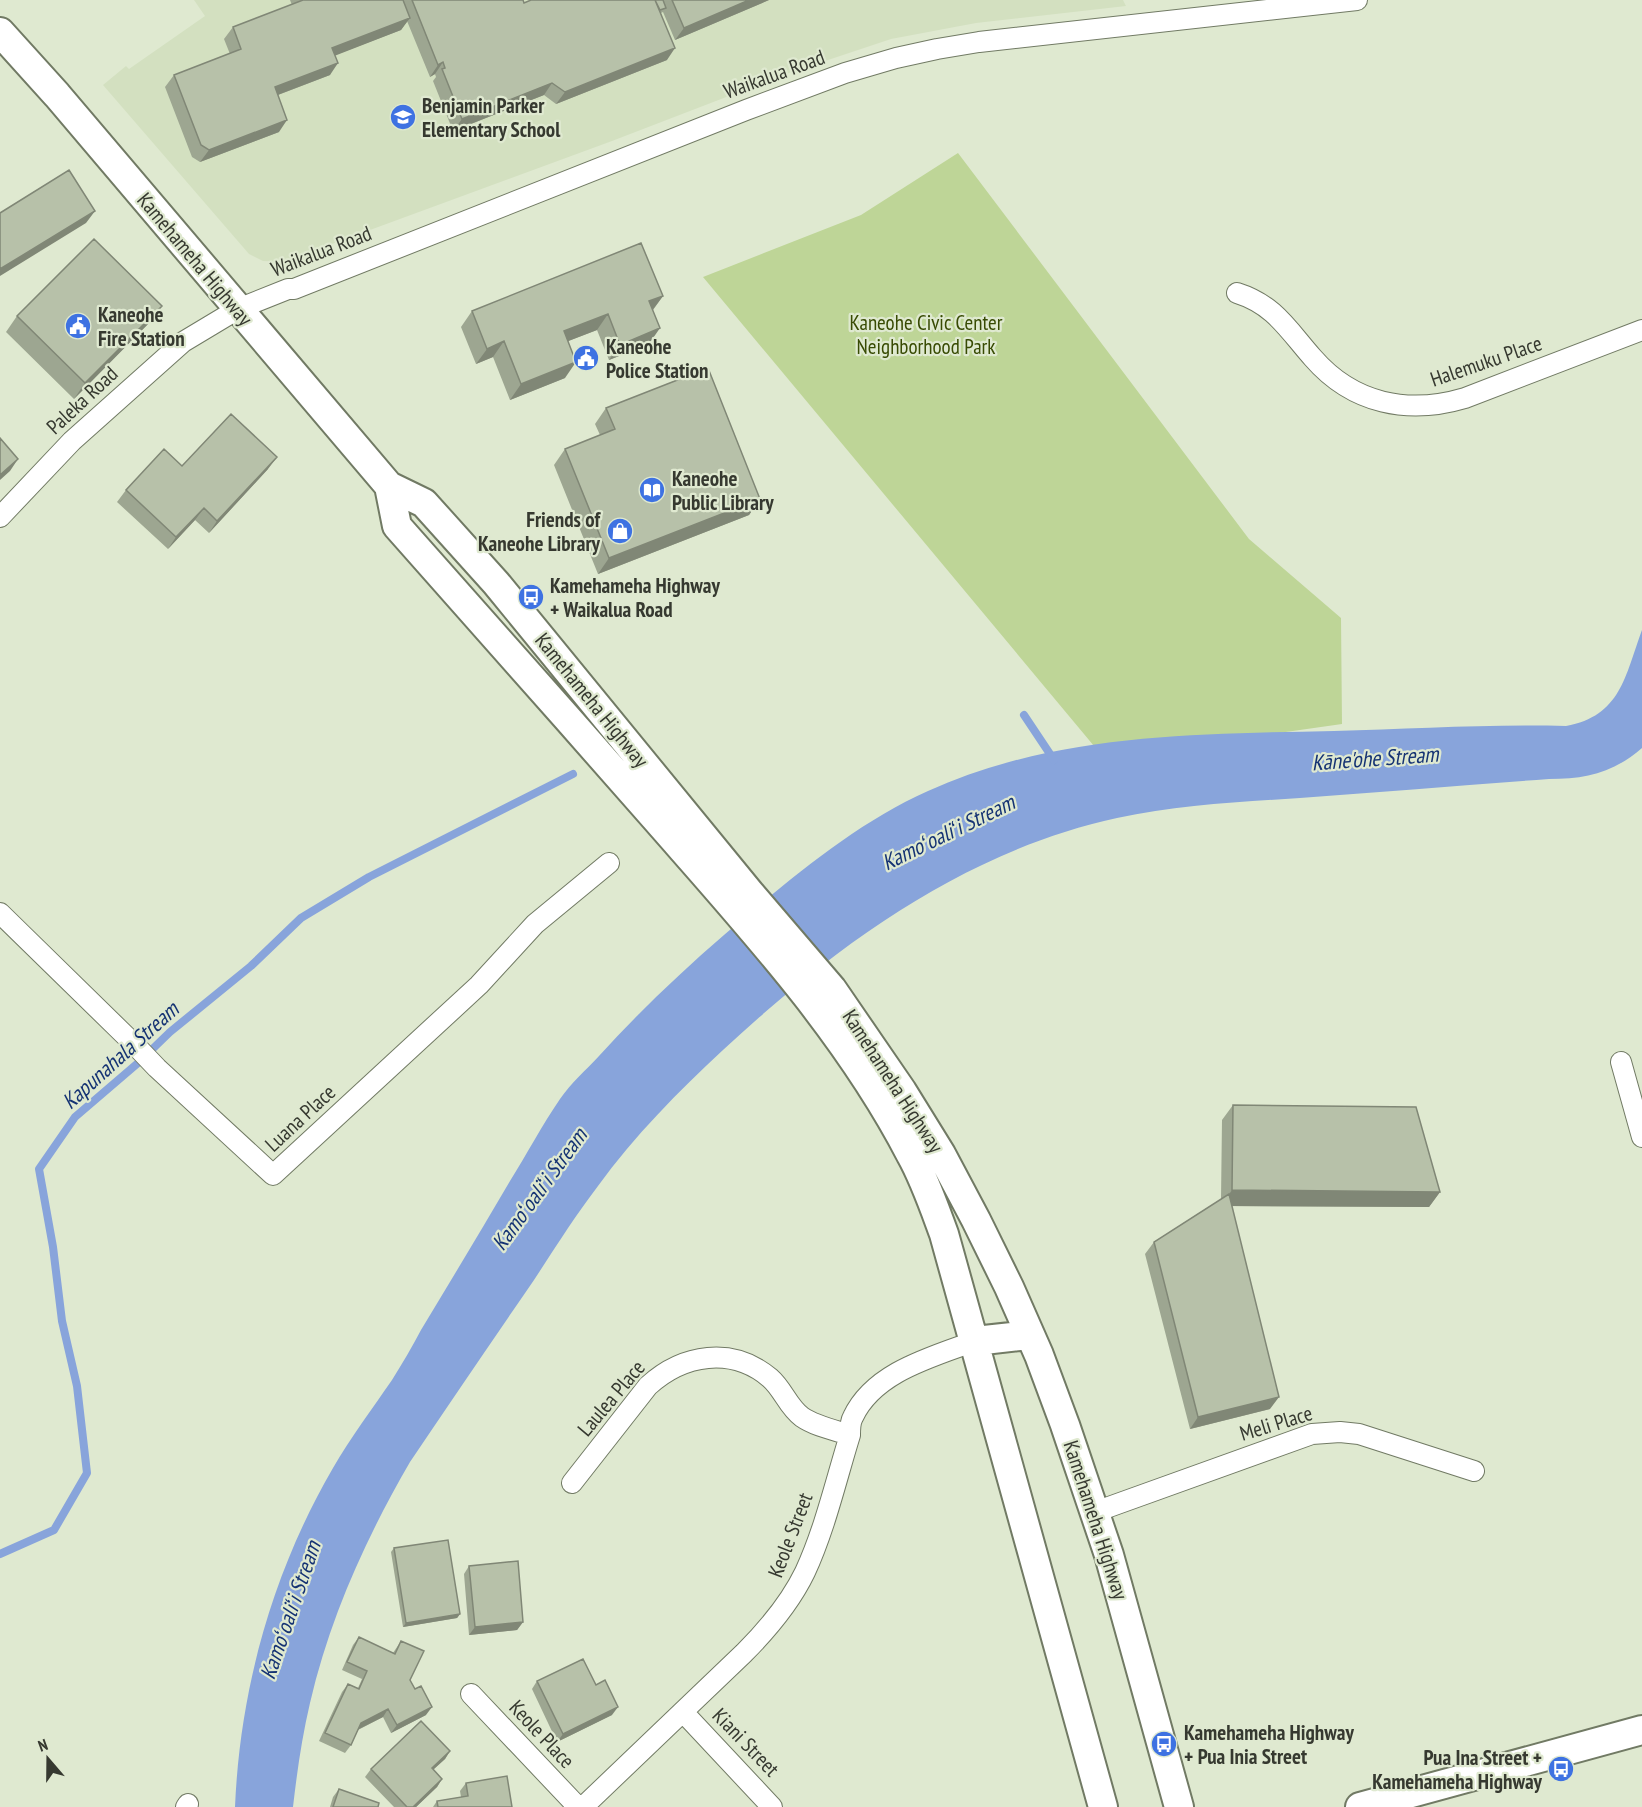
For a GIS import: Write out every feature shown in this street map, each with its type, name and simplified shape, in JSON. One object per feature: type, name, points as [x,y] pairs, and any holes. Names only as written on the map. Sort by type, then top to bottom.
[{"type":"main road","name":"Kamehameha Highway","points":[[0,32],[57,95],[389,486],[424,503],[496,584],[742,900],[902,1091],[941,1155],[1009,1287],[1065,1425],[1122,1599],[1179,1807]]},
{"type":"main road","name":"Kamehameha Highway","points":[[819,993],[836,1036],[880,1100],[912,1156],[930,1195],[944,1234],[1103,1807]]},
{"type":"main road","points":[[975,1341],[1029,1335]]},
{"type":"main road","points":[[1360,1807],[1642,1730]]},
{"type":"street","name":"Waikalua Road","points":[[238,309],[294,289],[746,110],[896,58],[979,42],[1357,0]]},
{"type":"street","name":"Halemuku Place","points":[[1237,293],[1261,302],[1271,309],[1315,361],[1347,387],[1366,397],[1405,406],[1445,404],[1465,398],[1642,330]]},
{"type":"street","name":"Paleka Road","points":[[0,517],[72,441],[183,342],[238,309]]},
{"type":"street","name":"Luana Place","points":[[0,914],[157,1068],[273,1176],[479,985],[535,924],[609,863]]},
{"type":"street","points":[[1622,1062],[1642,1137]]},
{"type":"street","name":"Keole Street","points":[[583,1807],[763,1635],[794,1593],[813,1553],[850,1435],[852,1418],[860,1406],[880,1384],[910,1366],[975,1341]]},
{"type":"street","name":"Laulea Place","points":[[572,1483],[648,1386],[661,1374],[676,1365],[693,1359],[727,1358],[750,1365],[770,1378],[781,1389],[794,1409],[804,1419],[850,1435]]},
{"type":"street","name":"Meli Place","points":[[1095,1512],[1312,1434],[1340,1432],[1359,1434],[1474,1471]]},
{"type":"street","name":"Keole Place","points":[[471,1694],[578,1807]]},
{"type":"street","name":"Kiani Street","points":[[683,1712],[772,1807]]},
{"type":"shaded area","name":"Benjamin Parker Elementary School","points":[[194,0],[1123,0],[1126,6],[976,23],[891,39],[789,73],[283,262],[263,261],[249,254],[103,85],[126,66],[129,69],[205,16]]},
{"type":"green space","name":"Kaneohe Civic Center Neighborhood Park","points":[[958,153],[1249,539],[1341,618],[1342,724],[1104,758],[703,277],[861,215]]},
{"type":"water","points":[[1642,630],[1642,748],[1610,769],[1575,778],[1185,807],[1117,818],[1061,833],[955,878],[905,907],[810,975],[723,1050],[674,1098],[612,1167],[573,1220],[410,1462],[364,1549],[339,1609],[318,1671],[307,1716],[293,1807],[235,1807],[244,1718],[263,1632],[293,1548],[333,1468],[396,1374],[564,1093],[660,994],[748,915],[821,856],[873,820],[928,791],[977,772],[1026,758],[1077,747],[1179,736],[1479,726],[1566,726],[1584,721],[1599,713],[1618,692]]},
{"type":"building","points":[[303,0],[403,0],[410,18],[332,48],[338,63],[275,87],[287,120],[209,150],[201,145],[174,75],[241,49],[233,27]]},
{"type":"building","points":[[412,0],[523,0],[524,3],[531,0],[655,0],[675,48],[565,92],[552,83],[462,119],[442,69],[445,68],[443,62],[438,65]]},
{"type":"building","points":[[655,0],[663,0],[666,8],[660,10]]},
{"type":"building","points":[[672,0],[749,0],[684,28]]},
{"type":"building","points":[[69,170],[95,211],[0,269],[0,213]]},
{"type":"building","name":"Kaneohe Fire Station","points":[[94,239],[162,306],[85,383],[17,316]]},
{"type":"building","points":[[641,243],[663,296],[649,301],[660,328],[620,345],[608,314],[564,331],[576,362],[521,384],[504,341],[487,349],[472,311]]},
{"type":"building","name":"Kaneohe Public Library","points":[[708,368],[760,499],[609,558],[565,449],[615,429],[606,408]]},
{"type":"building","points":[[231,414],[277,457],[217,521],[204,508],[176,537],[126,490],[164,449],[182,466]]},
{"type":"building","points":[[0,438],[18,459],[0,475]]},
{"type":"building","points":[[1233,1105],[1416,1107],[1440,1192],[1232,1190]]},
{"type":"building","points":[[1229,1194],[1279,1397],[1198,1417],[1154,1242]]},
{"type":"building","points":[[448,1540],[460,1614],[406,1623],[394,1548]]},
{"type":"building","points":[[518,1561],[523,1622],[475,1627],[469,1566]]},
{"type":"building","points":[[359,1637],[395,1654],[401,1641],[424,1651],[410,1680],[415,1689],[421,1686],[432,1707],[397,1725],[388,1709],[361,1723],[351,1745],[325,1733],[348,1684],[359,1689],[367,1671],[347,1662]]},
{"type":"building","points":[[583,1659],[596,1685],[605,1680],[618,1707],[563,1734],[537,1681]]},
{"type":"building","points":[[421,1721],[450,1751],[432,1768],[442,1779],[413,1807],[407,1807],[371,1769]]},
{"type":"building","points":[[507,1776],[512,1807],[438,1807],[437,1801],[468,1796],[466,1783]]},
{"type":"building","points":[[339,1789],[379,1803],[378,1807],[333,1807]]},
{"type":"waterway","name":"Kapunahala Stream","points":[[1024,715],[1054,760]]},
{"type":"waterway","name":"Kapunahala Stream","points":[[0,1554],[54,1530],[87,1473],[77,1386],[62,1321],[53,1247],[39,1169],[75,1117],[170,1032],[251,966],[301,918],[369,877],[573,774]]},
{"type":"place","name":"Benjamin Parker Elementary School","points":[[403,117]]},
{"type":"place","name":"Kaneohe Fire Station","points":[[78,326]]},
{"type":"place","name":"Kaneohe Police Station","points":[[586,358]]},
{"type":"place","name":"Kaneohe Public Library","points":[[652,490]]},
{"type":"place","name":"Friends of Kaneohe Library","points":[[620,531]]},
{"type":"place","name":"Kamehameha Highway + Waikalua Road","points":[[531,597]]},
{"type":"place","name":"Kamehameha Highway + Pua Inia Street","points":[[1164,1744]]},
{"type":"place","name":"Pua Ina Street + Kamehameha Highway","points":[[1561,1769]]},
{"type":"water label","name":"Kāne'ohe Stream","points":[[1375,758]]},
{"type":"water label","name":"Kamoʻoaliʻi Stream","points":[[948,832]]},
{"type":"water label","name":"Kamoʻoaliʻi Stream","points":[[539,1189]]},
{"type":"water label","name":"Kamoʻoaliʻi Stream","points":[[290,1610]]}]
